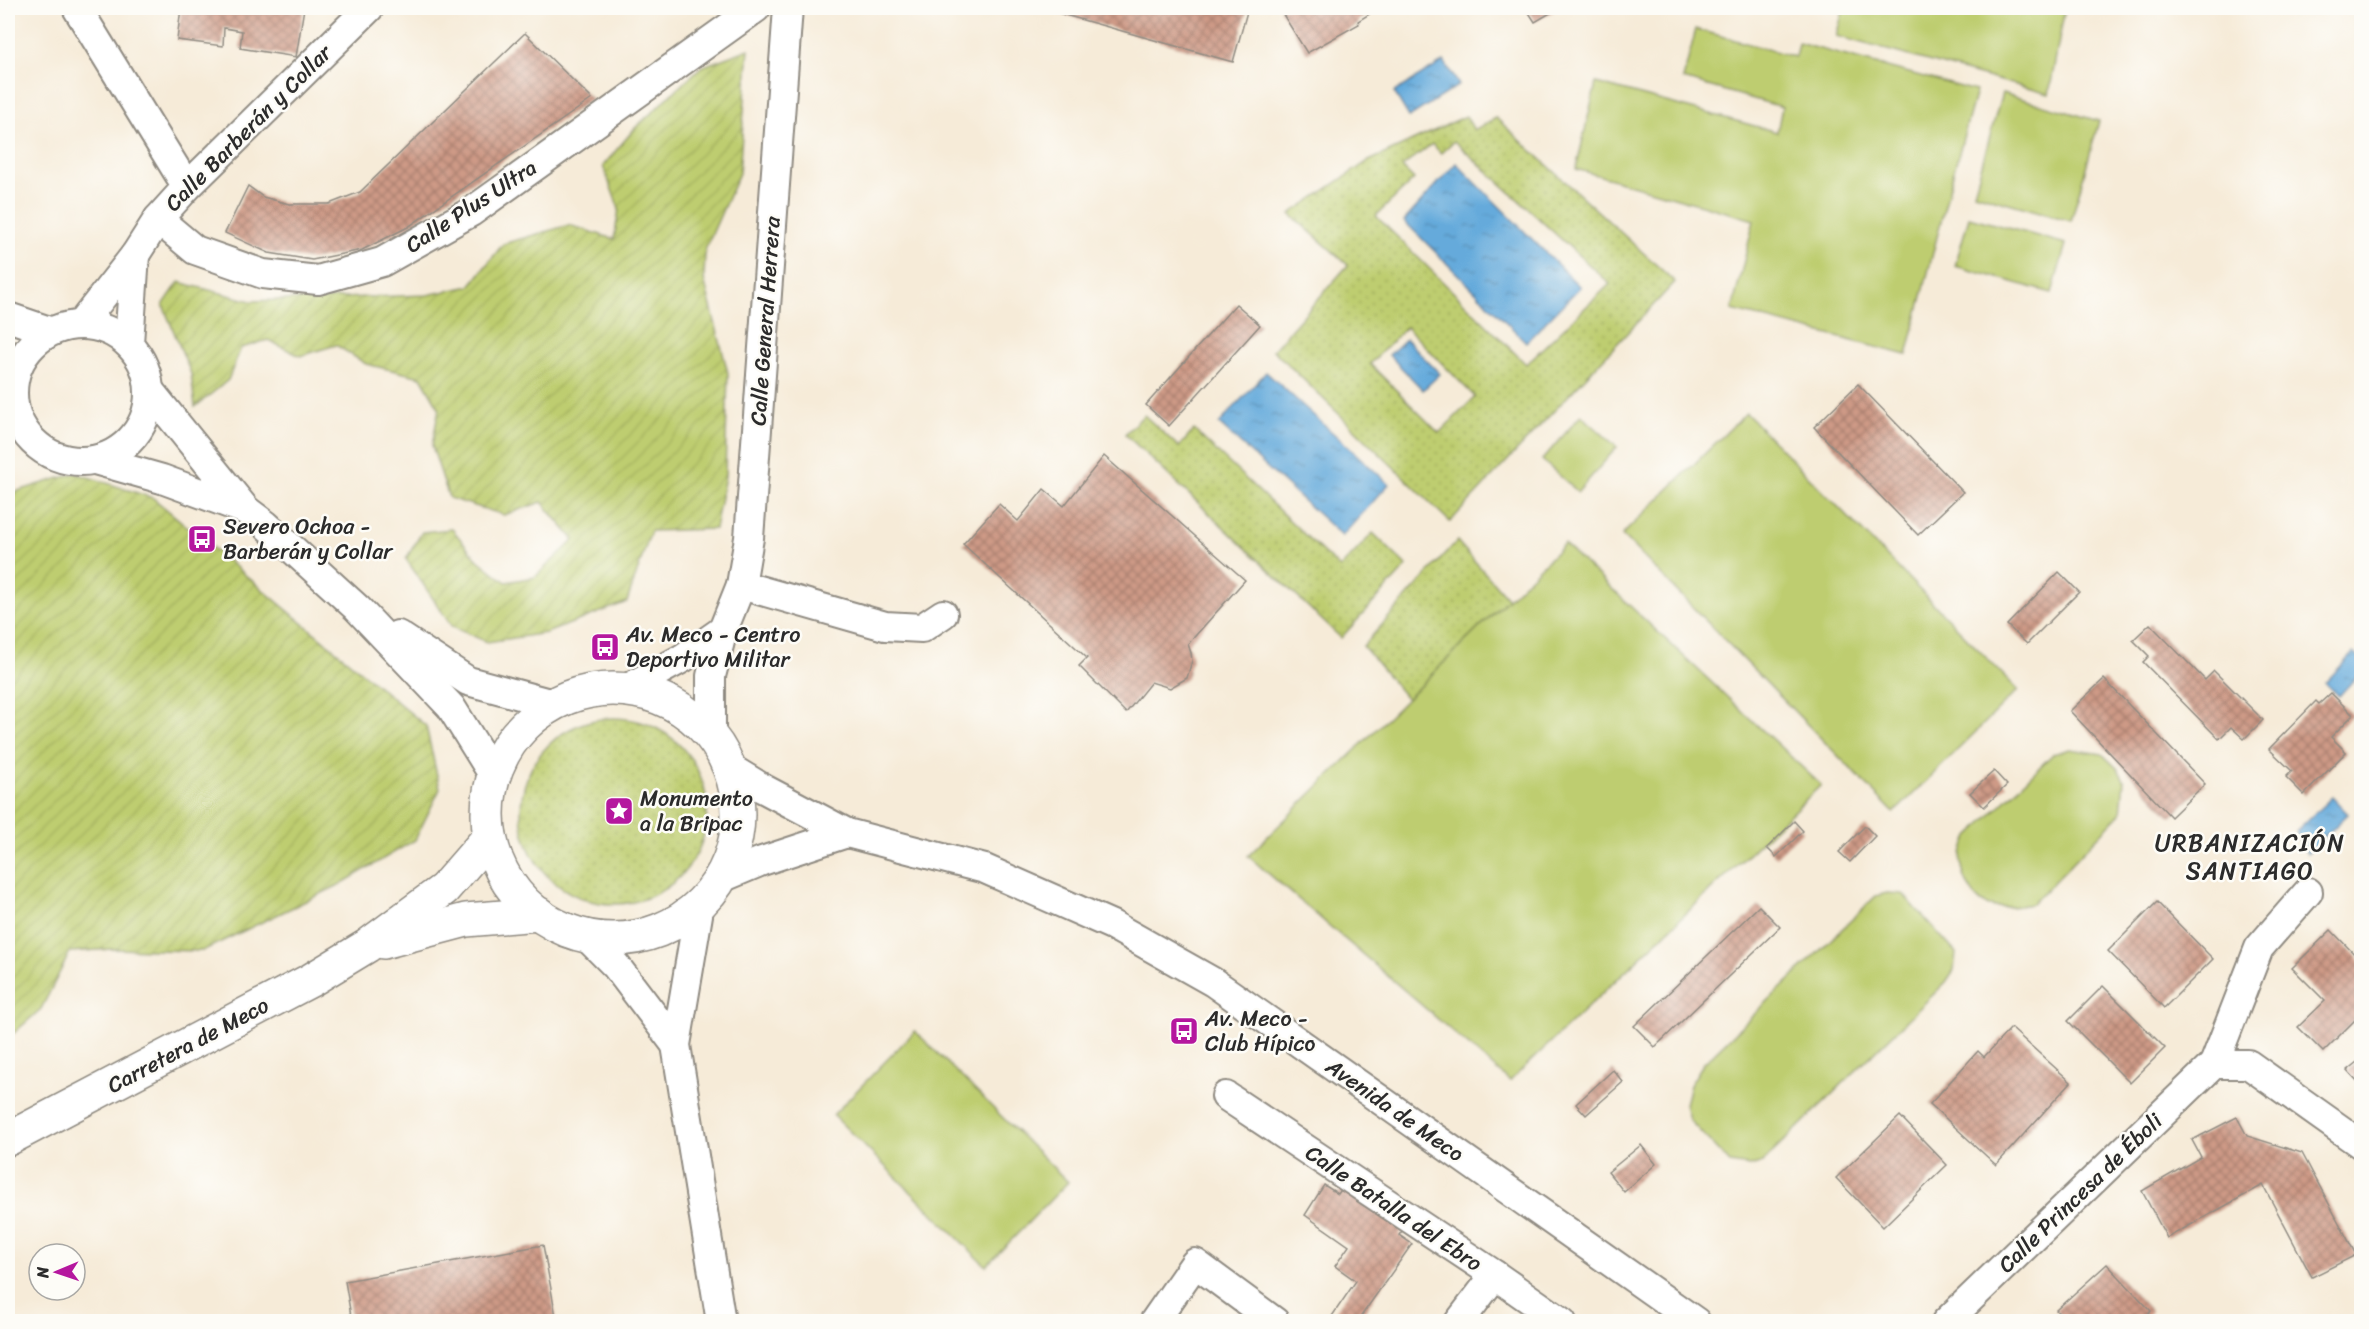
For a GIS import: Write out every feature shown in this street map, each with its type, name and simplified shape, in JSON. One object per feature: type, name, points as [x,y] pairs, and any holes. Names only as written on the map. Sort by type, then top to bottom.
[{"type":"street","points":[[77,8],[187,187]]},
{"type":"street","name":"Calle Barberán y Collar","points":[[81,324],[135,255],[158,219],[187,187],[369,8]]},
{"type":"street","name":"Calle Plus Ultra","points":[[158,219],[195,250],[263,274],[318,280],[382,262],[471,212],[756,8]]},
{"type":"street","name":"Calle General Herrera","points":[[711,736],[711,676],[723,630],[741,585],[749,538],[788,8]]},
{"type":"street","name":"Calle Barberán y Collar","points":[[129,343],[135,255]]},
{"type":"street","points":[[8,317],[49,332]]},
{"type":"street","points":[[81,324],[99,326],[129,343],[146,370],[150,391],[145,416],[131,440],[114,453],[95,460],[76,462],[58,458],[42,450],[28,437],[18,421],[10,400],[16,369],[24,354],[35,341],[65,326],[81,324]]},
{"type":"street","points":[[150,391],[246,510],[266,525],[357,608],[451,707],[494,776]]},
{"type":"street","points":[[95,460],[162,479],[246,510]]},
{"type":"street","points":[[741,585],[885,626],[922,628],[942,614]]},
{"type":"street","points":[[357,608],[468,681],[553,704]]},
{"type":"street","points":[[626,689],[683,658],[723,630]]},
{"type":"street","points":[[721,1322],[676,1045],[710,891],[732,853],[737,825],[737,796],[730,768],[711,736],[694,718],[673,704],[650,694],[626,689],[601,688],[576,694],[553,704],[527,722],[507,747],[494,776],[489,806],[490,836],[496,859],[507,880],[539,914],[561,928],[586,936],[611,939],[636,938],[659,930],[681,919],[710,891],[762,861],[847,833]]},
{"type":"street","name":"Avenida de Meco","points":[[730,768],[764,789],[847,833],[985,869],[1112,925],[1213,982],[1696,1322]]},
{"type":"street","points":[[367,946],[444,890],[490,836]]},
{"type":"street","name":"Calle Princesa de Éboli","points":[[1946,1322],[2214,1064],[2259,948],[2308,892]]},
{"type":"street","points":[[367,946],[466,920],[539,914]]},
{"type":"street","points":[[586,936],[616,966],[676,1045]]},
{"type":"street","name":"Carretera de Meco","points":[[8,1139],[311,980],[367,946]]},
{"type":"street","points":[[2214,1064],[2248,1064],[2361,1145]]},
{"type":"street","name":"Calle Batalla del Ebro","points":[[1226,1096],[1562,1322]]},
{"type":"street","points":[[1154,1322],[1195,1263],[1275,1322]]},
{"type":"street","points":[[1459,1322],[1495,1275]]},
{"type":"green space","points":[[1844,8],[2065,8],[2049,94],[1836,36]]},
{"type":"green space","points":[[1696,29],[1795,57],[1798,43],[1976,91],[1907,355],[1732,310],[1754,220],[1576,169],[1596,83],[1777,132],[1782,107],[1683,79]]},
{"type":"green space","points":[[749,49],[739,173],[705,250],[704,279],[728,373],[725,476],[715,529],[651,531],[627,602],[546,633],[487,642],[452,627],[406,559],[422,532],[452,529],[478,560],[506,582],[535,577],[574,540],[542,502],[504,515],[449,498],[432,446],[439,408],[421,377],[366,364],[336,345],[300,356],[268,340],[241,348],[228,380],[195,407],[191,374],[163,305],[179,282],[251,301],[427,295],[470,286],[503,244],[569,225],[614,239],[619,209],[603,166],[635,128],[701,67]]},
{"type":"green space","points":[[2002,93],[2099,121],[2071,221],[1974,193]]},
{"type":"green space","points":[[1466,116],[1474,130],[1496,118],[1675,282],[1450,522],[1273,350],[1348,265],[1290,214],[1367,162]],"holes":[[[1454,141],[1610,284],[1526,364],[1376,216],[1414,179],[1402,167],[1432,144],[1441,153]],[[1406,327],[1475,397],[1439,433],[1370,364]]]},
{"type":"green space","points":[[1969,217],[2066,244],[2052,293],[1955,266]]},
{"type":"green space","points":[[1746,413],[2018,690],[1894,813],[1622,535]]},
{"type":"green space","points":[[1144,415],[1179,447],[1194,430],[1340,568],[1373,533],[1407,566],[1341,638],[1125,434]]},
{"type":"green space","points":[[1581,415],[1617,447],[1578,492],[1542,460]]},
{"type":"green space","points":[[76,473],[153,498],[426,726],[440,789],[415,840],[339,885],[202,951],[112,949],[70,952],[41,1009],[8,1038],[8,494]]},
{"type":"green space","points":[[1457,541],[1508,599],[1407,699],[1363,646]]},
{"type":"green space","points":[[1564,544],[1821,785],[1510,1081],[1248,856]]},
{"type":"green space","points":[[614,718],[632,719],[650,725],[666,733],[680,745],[692,759],[700,775],[706,793],[706,829],[700,847],[692,863],[680,877],[666,889],[650,897],[632,903],[614,904],[596,903],[578,897],[562,889],[548,877],[536,863],[528,847],[522,829],[521,811],[522,793],[528,775],[536,759],[548,745],[562,733],[578,725],[596,719]]},
{"type":"green space","points":[[2070,749],[2102,754],[2118,769],[2124,780],[2121,813],[2032,904],[2000,907],[1983,903],[1972,891],[1962,868],[1962,854],[1969,836],[2053,754]]},
{"type":"green space","points":[[1887,893],[1903,894],[1956,953],[1954,970],[1946,982],[1763,1162],[1750,1166],[1730,1163],[1689,1120],[1685,1104],[1690,1085],[1703,1064],[1876,896]]},
{"type":"green space","points":[[915,1031],[1068,1182],[986,1266],[833,1115]]},
{"type":"water","points":[[1444,61],[1459,85],[1409,117],[1394,92]]},
{"type":"water","points":[[1456,163],[1580,287],[1526,342],[1404,221]]},
{"type":"water","points":[[1406,339],[1440,374],[1423,390],[1389,355]]},
{"type":"water","points":[[1266,372],[1389,484],[1342,536],[1219,424]]},
{"type":"water","points":[[2353,653],[2361,660],[2361,672],[2339,696],[2325,683]]},
{"type":"water","points":[[2332,797],[2348,814],[2307,854],[2296,831]]},
{"type":"building","points":[[181,8],[304,8],[296,57],[240,48],[242,31],[224,28],[223,46],[177,40]]},
{"type":"building","points":[[1040,8],[1248,8],[1233,62]]},
{"type":"building","points":[[1279,8],[1379,8],[1358,21],[1359,24],[1307,53]]},
{"type":"building","points":[[1526,8],[1559,8],[1535,22]]},
{"type":"building","points":[[525,33],[592,99],[408,227],[362,250],[312,260],[269,253],[225,233],[248,186],[263,197],[289,204],[329,204],[360,192]]},
{"type":"building","points":[[1236,304],[1260,325],[1169,426],[1146,405]]},
{"type":"building","points":[[1858,384],[1963,492],[1918,535],[1814,427]]},
{"type":"building","points":[[1104,456],[1245,580],[1188,644],[1192,661],[1187,678],[1170,688],[1151,682],[1126,713],[1079,666],[1087,658],[963,544],[999,504],[1018,521],[1044,489],[1064,506]]},
{"type":"building","points":[[2059,572],[2079,592],[2027,644],[2007,625]]},
{"type":"building","points":[[2150,624],[2205,680],[2214,671],[2263,720],[2244,739],[2231,727],[2219,739],[2143,662],[2149,656],[2133,640]]},
{"type":"building","points":[[2104,679],[2205,784],[2171,817],[2070,711]]},
{"type":"building","points":[[2331,693],[2353,715],[2331,737],[2346,752],[2304,795],[2286,777],[2292,771],[2269,749],[2316,701],[2319,704]]},
{"type":"building","points":[[1994,771],[2007,785],[1984,807],[1970,793]]},
{"type":"building","points":[[1794,821],[1803,831],[1776,857],[1767,848]]},
{"type":"building","points":[[1865,826],[1875,836],[1850,862],[1839,852]]},
{"type":"building","points":[[2157,902],[2213,959],[2164,1008],[2108,951]]},
{"type":"building","points":[[1759,906],[1780,927],[1655,1047],[1634,1026]]},
{"type":"building","points":[[2331,930],[2362,962],[2362,1025],[2355,1020],[2323,1052],[2298,1027],[2325,1001],[2292,968]]},
{"type":"building","points":[[2103,986],[2165,1048],[2130,1083],[2068,1021]]},
{"type":"building","points":[[2011,1028],[2071,1082],[1996,1165],[1930,1104],[1978,1051],[1984,1057]]},
{"type":"building","points":[[2362,1058],[2362,1086],[2347,1070]]},
{"type":"building","points":[[1613,1070],[1623,1082],[1586,1115],[1576,1104]]},
{"type":"building","points":[[1900,1116],[1947,1165],[1883,1227],[1836,1178]]},
{"type":"building","points":[[2237,1117],[2247,1136],[2302,1153],[2356,1255],[2312,1277],[2263,1185],[2167,1238],[2142,1191],[2201,1157],[2192,1140]]},
{"type":"building","points":[[1641,1145],[1656,1164],[1624,1192],[1608,1172]]},
{"type":"building","points":[[1324,1185],[1338,1194],[1343,1187],[1405,1227],[1399,1235],[1412,1244],[1357,1322],[1328,1322],[1356,1281],[1335,1266],[1349,1246],[1305,1215]]},
{"type":"building","points":[[543,1245],[557,1322],[352,1322],[345,1281]]},
{"type":"building","points":[[2107,1264],[2151,1311],[2143,1322],[2067,1322],[2056,1310]]},
{"type":"place","name":"Severo Ochoa - Barberán y Collar","points":[[202,539]]},
{"type":"place","name":"Av. Meco - Centro Deportivo Militar","points":[[605,647]]},
{"type":"place","name":"Monumento a la Bripac","points":[[619,811]]},
{"type":"place","name":"Av. Meco - Club Hípico","points":[[1184,1031]]},
{"type":"district","name":"URBANIZACIÓN SANTIAGO","points":[[2250,857]]}]
